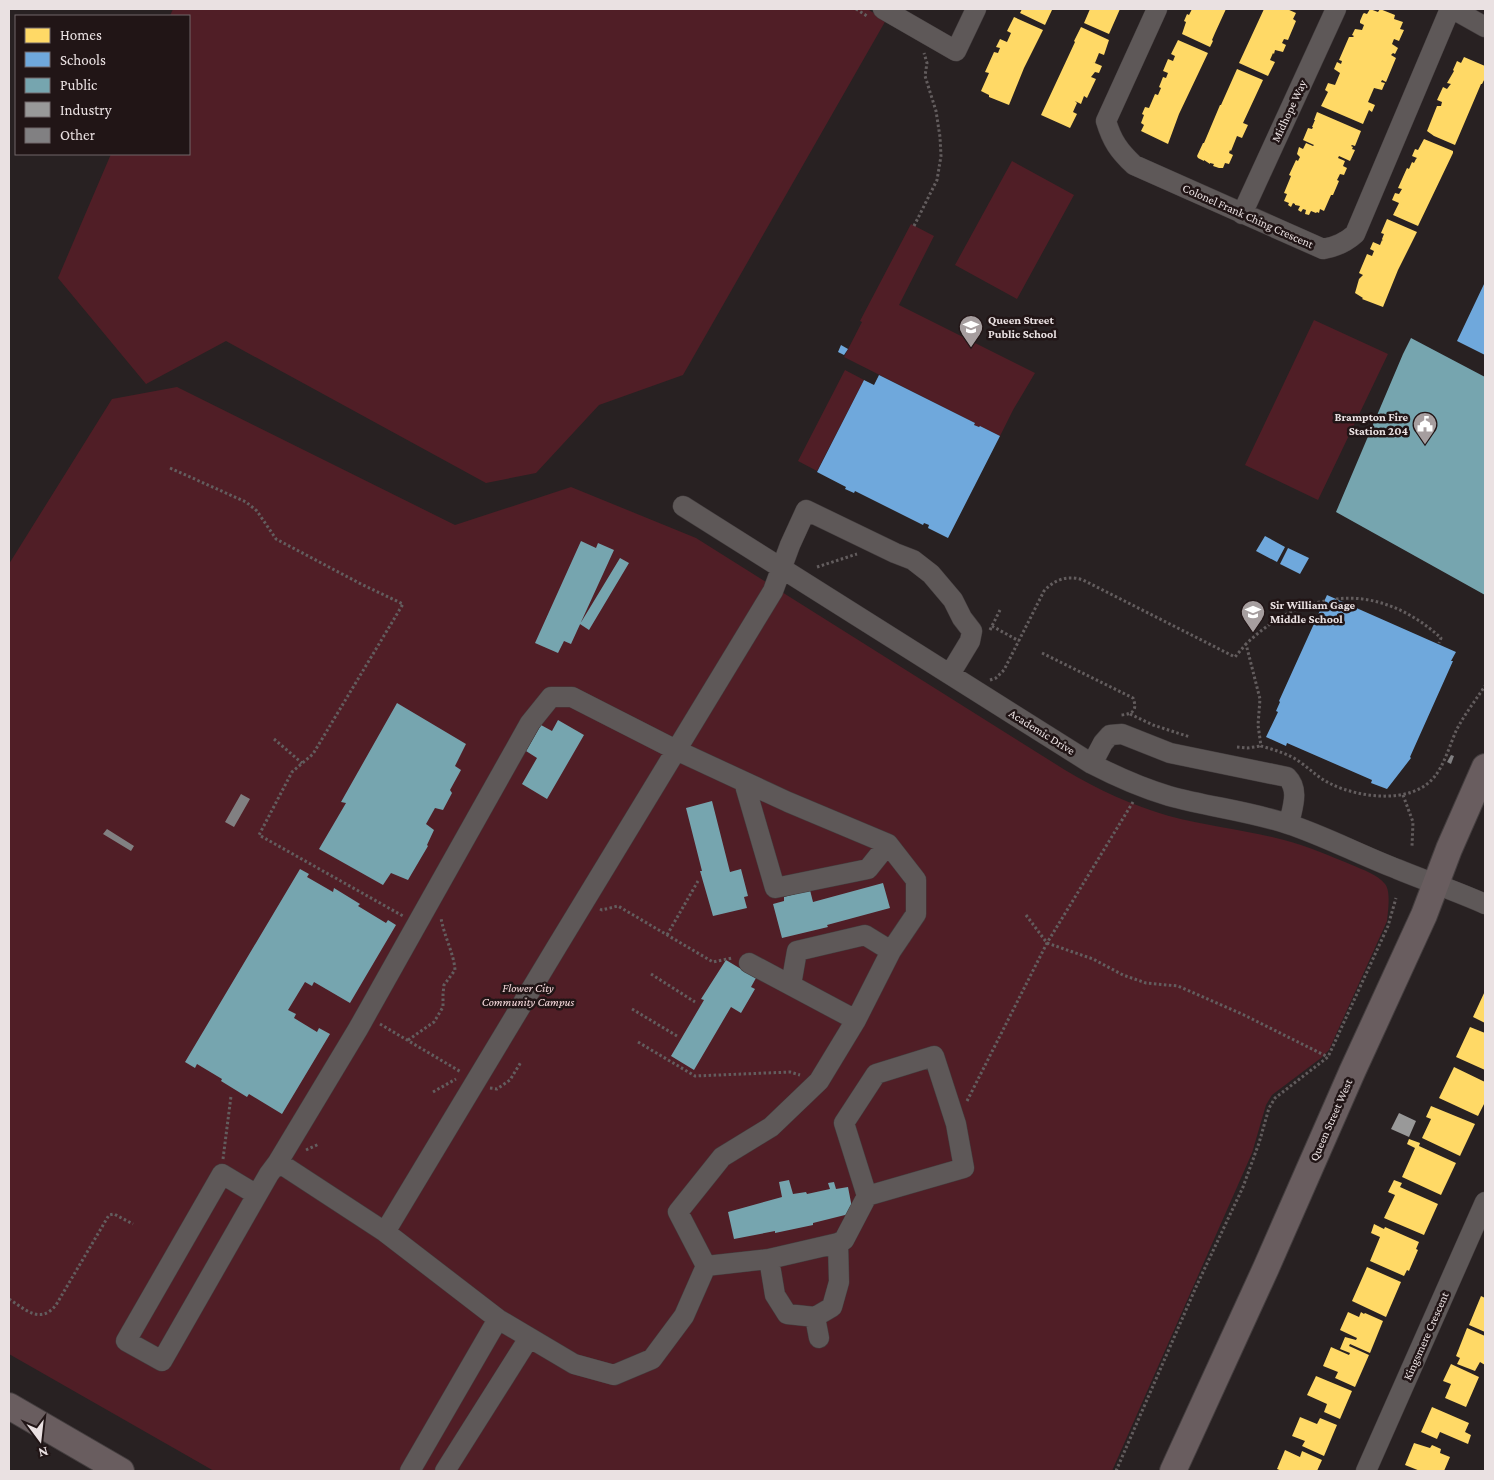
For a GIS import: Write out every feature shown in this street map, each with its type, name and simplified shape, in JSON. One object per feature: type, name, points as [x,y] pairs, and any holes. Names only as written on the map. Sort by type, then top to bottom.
[{"type":"main road","name":"Queen Street West","points":[[1173,1471],[1424,915],[1449,849],[1485,767]]},
{"type":"main road","points":[[9,1406],[121,1471]]},
{"type":"street","points":[[876,13],[956,50],[976,9]]},
{"type":"street","name":"Colonel Frank Ching Crescent","points":[[1157,9],[1106,121],[1112,138],[1121,153],[1134,165],[1323,249],[1335,247],[1346,242],[1355,234],[1451,9]]},
{"type":"street","name":"Midhope Way","points":[[1242,214],[1336,9]]},
{"type":"street","points":[[1451,9],[1485,27]]},
{"type":"street","name":"Academic Drive","points":[[684,506],[1092,764],[1135,784],[1169,796],[1289,824],[1485,904]]},
{"type":"street","points":[[385,1232],[773,591],[806,510],[913,560],[931,574],[953,600],[962,618],[972,631],[970,641],[950,674]]},
{"type":"street","points":[[257,1195],[222,1174],[126,1341],[162,1361],[257,1195],[358,1029],[530,723],[552,698],[572,697],[744,782],[888,844],[916,880],[916,914],[891,951],[856,1020],[819,1081],[771,1127],[722,1157],[678,1212],[706,1266]]},
{"type":"street","points":[[1092,764],[1103,743],[1110,735],[1122,734],[1170,753],[1287,777],[1292,782],[1294,790],[1289,824]]},
{"type":"street","points":[[744,782],[774,888],[868,869],[888,844]]},
{"type":"street","points":[[791,985],[798,951],[865,935],[891,951]]},
{"type":"street","points":[[749,963],[856,1020]]},
{"type":"street","points":[[706,1266],[769,1259],[844,1240],[867,1196],[844,1123],[876,1074],[934,1056],[956,1124],[964,1168],[867,1196]]},
{"type":"street","points":[[278,1162],[385,1232],[498,1319],[574,1364],[614,1375],[652,1359],[684,1316],[706,1266]]},
{"type":"street","name":"Kingsmere Crescent","points":[[1366,1471],[1485,1202]]},
{"type":"street","points":[[769,1259],[775,1295],[787,1314],[815,1317],[832,1307],[839,1282],[838,1242]]},
{"type":"street","points":[[815,1317],[818,1338]]},
{"type":"street","points":[[410,1471],[498,1319]]},
{"type":"street","points":[[445,1471],[529,1338]]},
{"type":"path","points":[[856,9],[876,13]]},
{"type":"path","points":[[914,226],[937,180],[941,156],[936,111],[925,76],[927,63],[925,53],[917,48]]},
{"type":"path","points":[[170,468],[246,502],[257,511],[276,539],[402,604],[313,754],[292,772],[259,835],[407,918]]},
{"type":"path","points":[[817,568],[856,555],[858,550]]},
{"type":"path","points":[[990,681],[1004,670],[1044,591],[1060,579],[1075,578],[1083,580],[1236,657],[1246,644],[1279,618],[1309,604],[1325,601]]},
{"type":"path","points":[[1336,599],[1360,599],[1393,606],[1408,613],[1434,632],[1441,638],[1439,643]]},
{"type":"path","points":[[1000,610],[992,626],[1019,641]]},
{"type":"path","points":[[1246,644],[1260,699],[1258,725],[1262,746]]},
{"type":"path","points":[[1042,652],[1133,698],[1135,704],[1134,711],[1130,714]]},
{"type":"path","points":[[1236,747],[1262,746],[1283,753],[1299,761],[1318,777],[1349,791],[1374,796],[1403,795],[1420,789],[1435,776],[1457,730],[1485,686]]},
{"type":"path","points":[[1117,716],[1130,714],[1153,725],[1195,738]]},
{"type":"path","points":[[274,739],[302,764]]},
{"type":"path","points":[[1403,795],[1413,822],[1412,846]]},
{"type":"path","points":[[956,1124],[1047,943],[1133,802]]},
{"type":"path","points":[[667,935],[698,882]]},
{"type":"path","points":[[1116,1471],[1196,1287],[1243,1186],[1259,1143],[1268,1108],[1275,1098],[1328,1057],[1388,926],[1396,898]]},
{"type":"path","points":[[583,904],[602,910],[618,906],[713,962],[733,958],[749,963]]},
{"type":"path","points":[[408,1040],[434,1022],[443,1007],[442,994],[444,986],[455,970],[440,913]]},
{"type":"path","points":[[1026,915],[1047,943],[1093,959],[1123,975],[1146,983],[1178,986],[1244,1015],[1328,1057]]},
{"type":"path","points":[[651,974],[695,1002]]},
{"type":"path","points":[[632,1009],[677,1036]]},
{"type":"path","points":[[378,1022],[466,1074],[433,1092]]},
{"type":"path","points":[[638,1042],[695,1076],[790,1072],[819,1081]]},
{"type":"path","points":[[476,1080],[486,1088],[497,1089],[510,1080],[522,1062]]},
{"type":"path","points":[[222,1174],[230,1096]]},
{"type":"path","points":[[9,1299],[34,1315],[48,1312],[56,1305],[109,1215],[114,1214],[133,1224]]},
{"type":"green space","points":[[173,9],[867,9],[886,20],[683,375],[599,405],[536,473],[486,483],[226,341],[146,384],[58,278],[111,155],[190,155],[190,15],[170,15]]},
{"type":"green space","points":[[1012,161],[1074,195],[1017,299],[955,265]]},
{"type":"green space","points":[[911,224],[934,236],[899,305],[1035,373],[1000,436],[974,425],[975,423],[844,357],[862,322],[860,321]]},
{"type":"green space","points":[[1314,320],[1388,354],[1318,500],[1245,465]]},
{"type":"green space","points":[[845,370],[864,380],[817,471],[798,461]]},
{"type":"green space","name":"Flower City Community Campus","points":[[177,387],[455,525],[571,487],[696,538],[1090,784],[1129,802],[1169,816],[1302,845],[1370,873],[1385,884],[1389,896],[1387,921],[1329,1050],[1272,1095],[1266,1105],[1252,1153],[1112,1471],[214,1471],[9,1354],[9,564],[112,399]]},
{"type":"building: Homes","points":[[1022,9],[1052,10],[1045,25],[1020,13]]},
{"type":"building: Homes","points":[[1090,9],[1120,9],[1109,34],[1084,23]]},
{"type":"building: Homes","points":[[1192,9],[1226,9],[1210,47],[1182,34],[1186,22],[1184,21]]},
{"type":"building: Homes","points":[[1264,9],[1287,9],[1296,13],[1293,19],[1296,21],[1288,40],[1284,39],[1282,43],[1286,45],[1283,52],[1275,50],[1273,53],[1270,60],[1275,62],[1268,76],[1239,63]]},
{"type":"building: Homes","points":[[1370,9],[1378,12],[1380,9],[1395,15],[1394,19],[1403,22],[1400,29],[1404,30],[1399,41],[1394,39],[1392,44],[1398,48],[1395,54],[1391,55],[1396,58],[1386,82],[1382,80],[1381,82],[1385,83],[1382,90],[1374,88],[1368,102],[1375,105],[1372,112],[1369,110],[1363,124],[1321,106],[1328,92],[1325,90],[1328,83],[1335,85],[1340,73],[1334,69],[1337,62],[1341,64],[1342,61],[1339,60],[1349,37],[1354,36],[1352,35],[1355,29],[1362,30],[1364,25],[1360,21],[1363,14],[1367,14]]},
{"type":"building: Homes","points":[[1014,17],[1043,30],[1024,68],[1009,105],[989,97],[989,95],[981,91],[989,73],[985,72],[994,52],[998,53],[1000,48],[996,47],[1000,39],[1007,42],[1011,33],[1007,31]]},
{"type":"building: Homes","points":[[1081,27],[1109,40],[1104,55],[1099,53],[1095,63],[1090,61],[1102,66],[1099,73],[1095,72],[1091,77],[1096,79],[1087,98],[1084,96],[1081,104],[1075,101],[1077,103],[1073,112],[1077,114],[1070,128],[1041,115]]},
{"type":"building: Homes","points":[[1178,40],[1208,53],[1179,114],[1168,144],[1141,131],[1144,125],[1141,123],[1145,107],[1149,108],[1155,94],[1158,95],[1163,77],[1166,78],[1168,73],[1163,71],[1168,59],[1173,61],[1175,56],[1171,54]]},
{"type":"building: Homes","points":[[1464,57],[1485,66],[1485,78],[1455,145],[1427,131],[1437,106],[1441,106],[1442,102],[1437,100],[1443,87],[1447,89],[1451,84],[1447,83],[1457,61],[1461,63]]},
{"type":"building: Homes","points":[[1237,69],[1263,80],[1243,123],[1248,125],[1242,138],[1237,136],[1230,150],[1229,153],[1233,155],[1229,164],[1225,163],[1223,168],[1219,168],[1197,156]]},
{"type":"building: Homes","points":[[1317,112],[1361,131],[1355,146],[1351,146],[1355,150],[1350,161],[1339,156],[1338,158],[1345,161],[1343,166],[1347,168],[1344,175],[1340,174],[1333,195],[1331,195],[1324,211],[1320,209],[1319,213],[1316,213],[1311,211],[1309,215],[1305,214],[1306,210],[1303,209],[1301,212],[1298,210],[1300,206],[1293,203],[1291,207],[1288,205],[1289,203],[1284,201],[1287,194],[1284,193],[1291,176],[1289,175],[1296,160],[1298,161],[1300,157],[1297,154],[1299,147],[1303,149],[1306,143],[1314,145],[1303,140],[1308,128],[1312,129],[1313,127]]},
{"type":"building: Homes","points":[[1424,139],[1453,151],[1453,153],[1418,226],[1393,215],[1399,203],[1392,200],[1395,193],[1399,194],[1402,189],[1398,188],[1407,168],[1409,169],[1412,162],[1414,163],[1417,158],[1412,156],[1415,149],[1418,150]]},
{"type":"building: Homes","points":[[1387,219],[1417,232],[1398,270],[1383,307],[1362,299],[1355,293],[1359,279],[1363,275],[1359,273],[1367,254],[1372,256],[1374,251],[1370,249],[1373,242],[1380,245],[1383,241],[1384,234],[1381,233]]},
{"type":"building: Homes","points":[[1485,991],[1485,1023],[1473,1017]]},
{"type":"building: Homes","points":[[1470,1027],[1485,1033],[1485,1070],[1456,1057]]},
{"type":"building: Homes","points":[[1454,1067],[1485,1082],[1485,1102],[1478,1116],[1439,1098]]},
{"type":"building: Homes","points":[[1431,1106],[1475,1124],[1460,1156],[1422,1138],[1431,1119],[1426,1117]]},
{"type":"building: Homes","points":[[1409,1139],[1420,1143],[1419,1146],[1456,1163],[1441,1195],[1402,1177],[1415,1148],[1407,1144]]},
{"type":"building: Homes","points":[[1394,1180],[1402,1183],[1400,1187],[1438,1204],[1424,1235],[1384,1218],[1395,1195],[1388,1192]]},
{"type":"building: Homes","points":[[1374,1224],[1419,1242],[1416,1249],[1418,1250],[1409,1271],[1407,1270],[1404,1276],[1370,1261],[1380,1237],[1371,1233]]},
{"type":"building: Homes","points":[[1367,1267],[1401,1282],[1386,1317],[1352,1301]]},
{"type":"building: Homes","points":[[1481,1296],[1485,1298],[1485,1332],[1469,1325]]},
{"type":"building: Homes","points":[[1348,1312],[1359,1317],[1361,1312],[1365,1313],[1383,1321],[1370,1353],[1350,1344],[1349,1346],[1369,1355],[1355,1387],[1335,1378],[1338,1372],[1323,1366],[1331,1347],[1349,1355],[1350,1353],[1340,1349],[1345,1337],[1356,1340],[1357,1338],[1340,1330]]},
{"type":"building: Homes","points":[[1467,1328],[1485,1336],[1485,1365],[1480,1362],[1475,1371],[1457,1364],[1460,1358],[1456,1356]]},
{"type":"building: Homes","points":[[1451,1364],[1479,1377],[1466,1407],[1445,1398],[1451,1384],[1443,1381]]},
{"type":"building: Homes","points":[[1316,1376],[1352,1391],[1340,1419],[1324,1412],[1327,1404],[1307,1395]]},
{"type":"building: Homes","points":[[1432,1407],[1469,1423],[1465,1432],[1471,1435],[1468,1444],[1440,1432],[1437,1439],[1421,1432]]},
{"type":"building: Homes","points":[[1300,1417],[1317,1424],[1320,1418],[1337,1425],[1324,1456],[1302,1446],[1305,1441],[1292,1436]]},
{"type":"building: Homes","points":[[1414,1443],[1430,1448],[1432,1445],[1441,1449],[1440,1453],[1450,1457],[1444,1471],[1420,1471],[1405,1465]]},
{"type":"building: Homes","points":[[1285,1450],[1300,1457],[1302,1451],[1322,1460],[1317,1471],[1282,1471],[1277,1469]]},
{"type":"building: Schools","points":[[1485,282],[1485,355],[1457,341]]},
{"type":"building: Schools","points":[[841,345],[848,349],[844,355],[838,352]]},
{"type":"building: Schools","points":[[879,375],[975,423],[974,425],[1000,436],[948,538],[928,528],[929,525],[924,523],[923,525],[855,491],[854,493],[845,489],[846,487],[817,472],[864,380],[874,385]]},
{"type":"building: Schools","points":[[1265,536],[1285,547],[1277,562],[1256,551]]},
{"type":"building: Schools","points":[[1288,548],[1309,558],[1300,574],[1280,564]]},
{"type":"building: Schools","points":[[1327,595],[1456,652],[1411,758],[1387,789],[1371,783],[1372,780],[1287,743],[1286,746],[1266,737],[1278,712],[1276,711],[1279,701]]},
{"type":"building: Public","name":"Brampton Fire Station 204","points":[[1411,338],[1485,377],[1485,595],[1336,512]]},
{"type":"building: Public","points":[[581,541],[596,548],[598,543],[614,550],[571,644],[564,641],[558,653],[535,643]]},
{"type":"building: Public","points":[[620,558],[629,563],[589,630],[580,624]]},
{"type":"building: Public","points":[[397,703],[466,744],[455,766],[461,770],[450,790],[452,793],[443,810],[435,808],[426,824],[434,830],[428,846],[408,880],[391,873],[383,885],[319,849],[346,803],[341,802]]},
{"type":"building: Public","points":[[558,720],[584,735],[547,799],[522,784],[537,758],[526,751],[541,725],[552,731]]},
{"type":"building: Public","points":[[712,801],[730,872],[741,869],[748,896],[744,897],[747,908],[713,916],[700,871],[702,871],[686,808]]},
{"type":"building: Public","points":[[300,869],[309,874],[307,877],[333,892],[334,888],[360,904],[358,906],[386,923],[388,920],[396,925],[350,1003],[314,982],[312,986],[305,982],[288,1010],[296,1014],[294,1018],[317,1032],[319,1028],[330,1034],[282,1114],[249,1094],[247,1097],[197,1064],[195,1068],[185,1062]]},
{"type":"building: Public","points":[[883,883],[890,908],[827,925],[828,927],[782,938],[773,904],[784,901],[784,897],[810,890],[813,902]]},
{"type":"building: Public","points":[[726,960],[756,978],[751,987],[755,989],[741,1013],[731,1007],[694,1070],[671,1056],[704,1000],[701,999]]},
{"type":"building: Public","points":[[789,1180],[793,1194],[806,1192],[807,1194],[830,1189],[828,1183],[834,1182],[836,1189],[848,1187],[853,1213],[813,1223],[813,1225],[734,1239],[728,1212],[782,1197],[779,1182]]},
{"type":"building: Industry","points":[[1399,1113],[1416,1121],[1409,1137],[1391,1129]]},
{"type":"building: Other","points":[[1451,755],[1454,756],[1451,764],[1447,762]]},
{"type":"building: Other","points":[[241,794],[250,799],[234,827],[225,822]]},
{"type":"building: Other","points":[[107,829],[134,846],[131,851],[103,834]]},
{"type":"place","name":"Queen Street Public School","points":[[971,348]]},
{"type":"place","name":"Brampton Fire Station 204","points":[[1425,445]]},
{"type":"place","name":"Sir William Gage Middle School","points":[[1253,633]]}]
